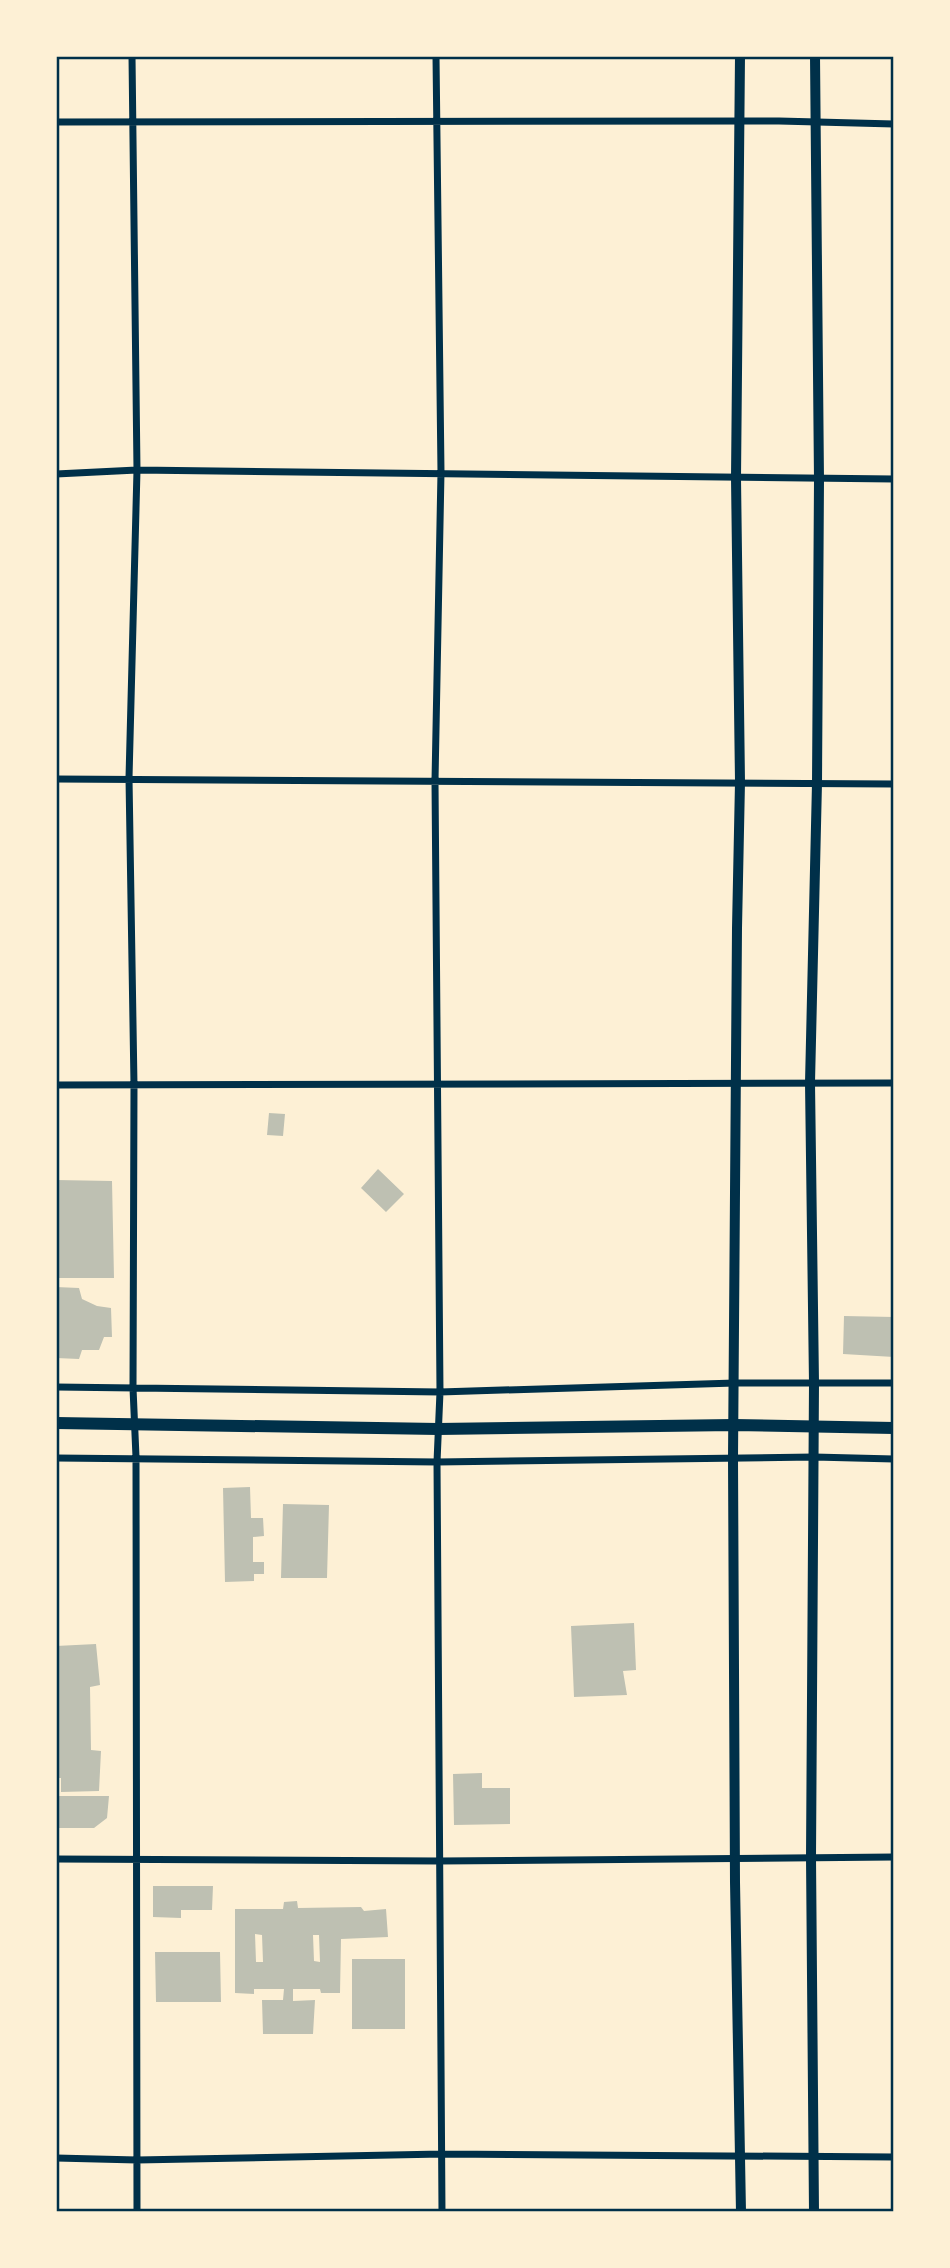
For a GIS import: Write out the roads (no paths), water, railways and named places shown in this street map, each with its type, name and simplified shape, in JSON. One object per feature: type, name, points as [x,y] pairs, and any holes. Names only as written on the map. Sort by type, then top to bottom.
[{"type":"main road","points":[[740,56],[736,478],[740,782],[736,1383],[733,1458],[741,2212]]},
{"type":"main road","points":[[814,2212],[811,1857],[814,1383],[810,1083],[817,783],[819,480],[815,56]]},
{"type":"main road","points":[[56,1423],[438,1429],[734,1425],[894,1428]]},
{"type":"street","points":[[132,56],[137,470],[129,778],[134,1085],[137,2212]]},
{"type":"street","points":[[436,56],[441,472],[435,780],[442,2212]]},
{"type":"street","points":[[56,122],[741,121],[894,124]]},
{"type":"street","points":[[56,474],[137,470],[894,479]]},
{"type":"street","points":[[56,779],[894,784]]},
{"type":"street","points":[[56,1085],[894,1083]]},
{"type":"street","points":[[56,1387],[440,1391],[736,1383],[894,1383]]},
{"type":"street","points":[[56,1458],[437,1462],[814,1457],[894,1459]]},
{"type":"street","points":[[56,1859],[439,1861],[894,1857]]},
{"type":"street","points":[[56,2158],[137,2160],[442,2154],[894,2157]]}]
